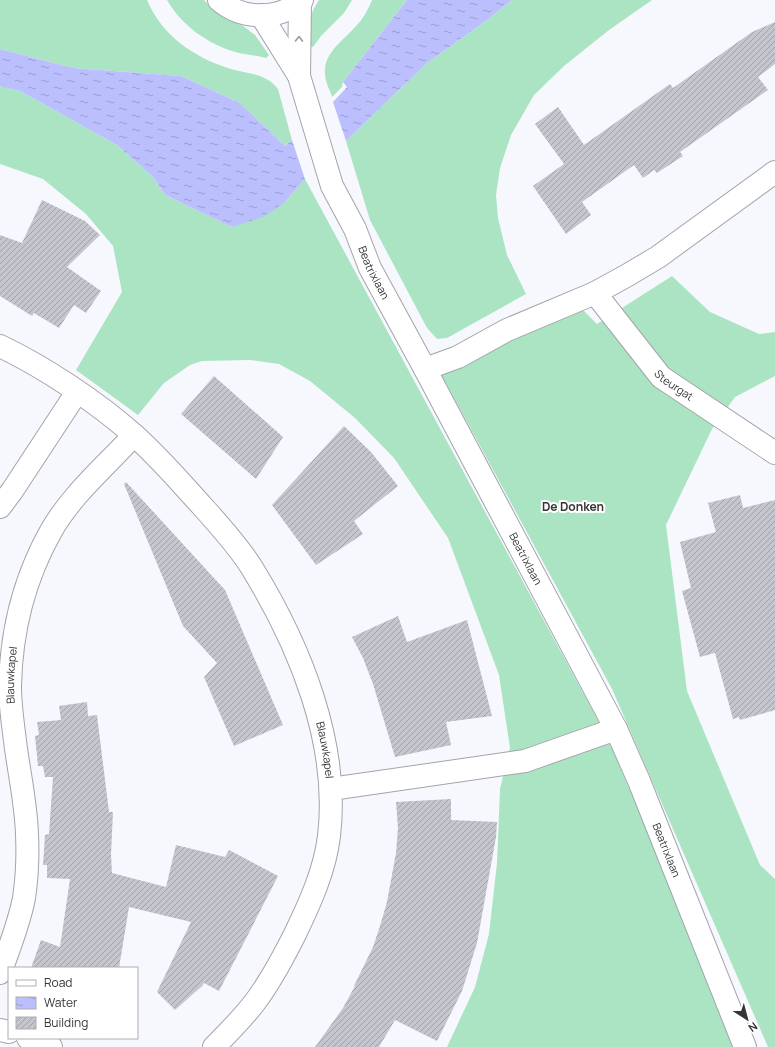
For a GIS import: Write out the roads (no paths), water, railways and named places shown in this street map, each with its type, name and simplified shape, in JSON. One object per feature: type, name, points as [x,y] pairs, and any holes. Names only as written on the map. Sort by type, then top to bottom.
[{"type":"street","points":[[219,0],[239,12],[261,16],[282,12],[301,1]]},
{"type":"street","name":"Beatrixlaan","points":[[301,1],[301,81]]},
{"type":"street","name":"Beatrixlaan","points":[[261,16],[301,81],[332,186],[355,229],[370,268],[616,729],[642,788],[745,1047]]},
{"type":"street","points":[[425,369],[458,357],[507,330],[595,293],[658,257],[775,172]]},
{"type":"street","name":"Steurgat","points":[[595,293],[661,377],[775,453]]},
{"type":"street","name":"Blauwkapel","points":[[0,346],[20,356],[77,392],[134,435],[179,480],[252,567],[284,625],[302,667],[314,702],[321,730],[331,789],[329,836],[326,854],[308,905],[278,967],[255,1002],[214,1047]]},
{"type":"street","points":[[0,506],[12,491],[77,392]]},
{"type":"street","name":"Blauwkapel","points":[[0,973],[14,935],[22,906],[26,873],[28,835],[24,797],[15,743],[10,688],[13,644],[18,619],[29,578],[52,530],[70,502],[134,435]]},
{"type":"street","name":"Blauwkapel","points":[[331,789],[525,761],[616,729]]},
{"type":"street","points":[[31,1039],[51,1047]]},
{"type":"water","points":[[407,0],[512,0],[427,63],[346,141],[333,102],[347,87],[343,82]]},
{"type":"water","points":[[0,49],[73,68],[181,76],[240,103],[285,146],[292,140],[305,179],[284,203],[263,217],[232,227],[165,195],[153,177],[117,145],[20,91],[0,86]]},
{"type":"district","name":"De Donken","points":[[573,507]]}]
